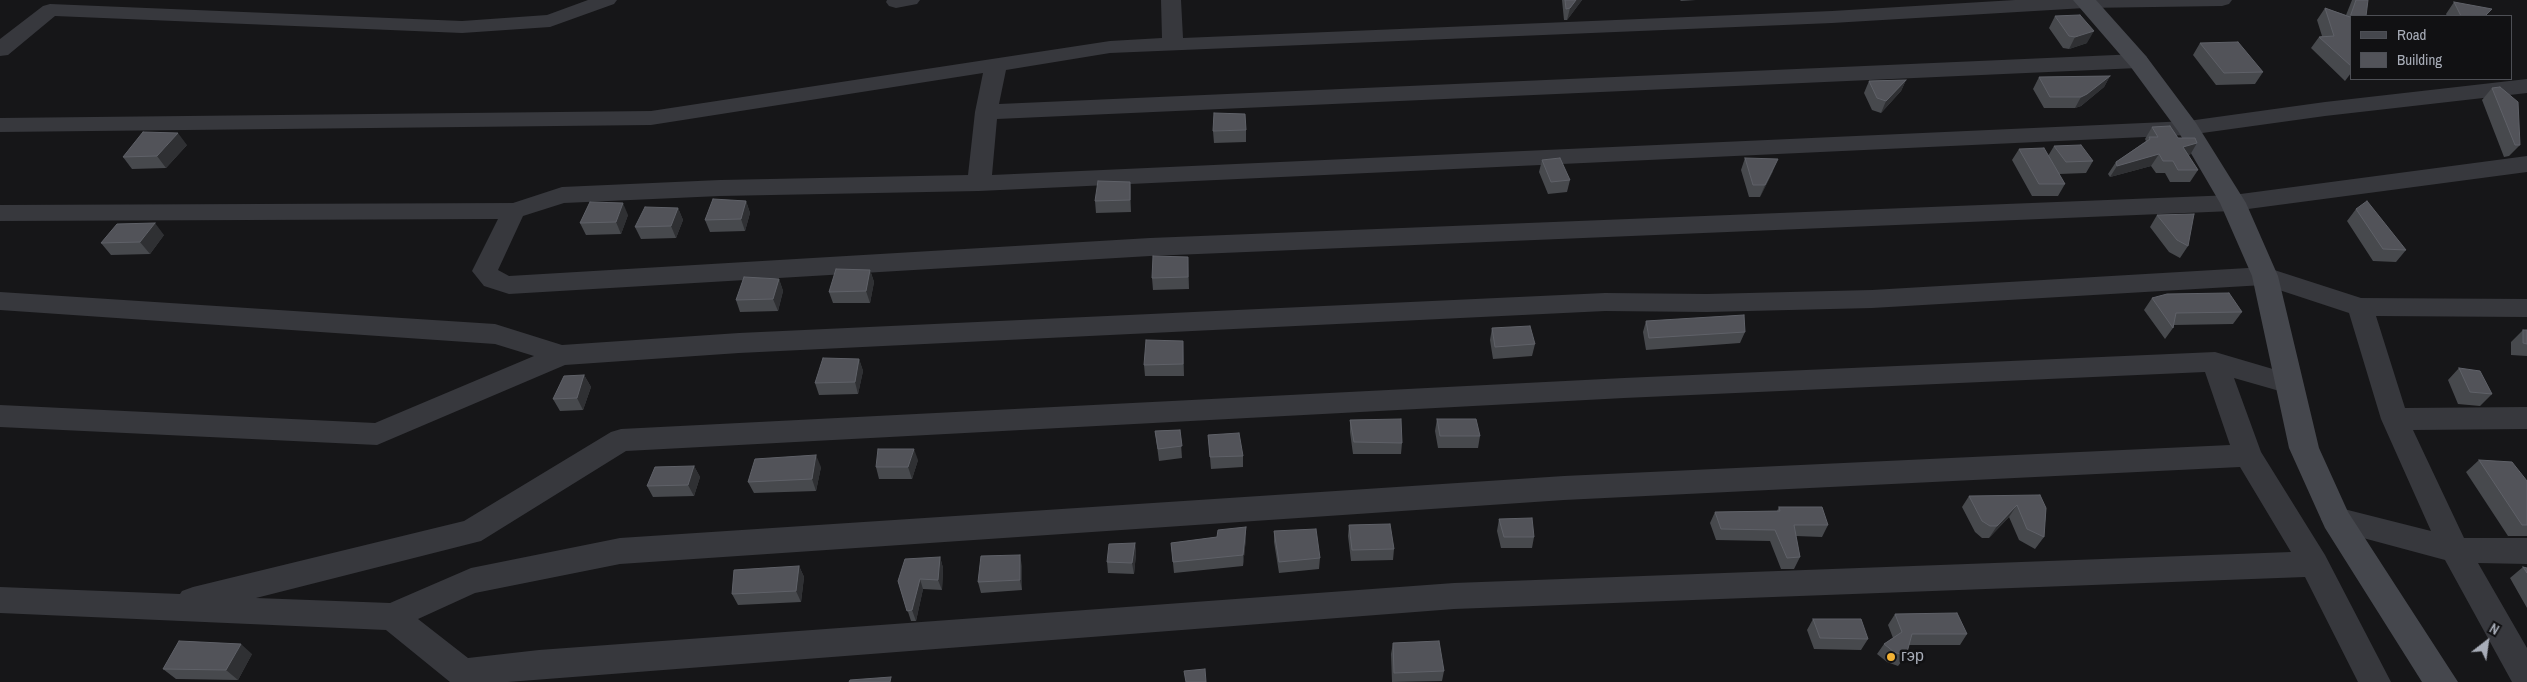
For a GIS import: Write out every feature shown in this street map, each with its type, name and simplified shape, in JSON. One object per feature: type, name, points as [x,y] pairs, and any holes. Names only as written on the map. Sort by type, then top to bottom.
[{"type":"street","points":[[0,50],[56,5],[462,27],[550,21],[607,0]]},
{"type":"street","points":[[897,0],[896,2],[910,0]]},
{"type":"street","points":[[1171,0],[1173,44]]},
{"type":"street","points":[[0,125],[651,118],[1110,47],[1822,17],[2084,1],[2222,0]]},
{"type":"street","points":[[2084,1],[2138,60],[2188,128],[2233,203],[2265,276],[2304,448],[2336,518],[2441,682]]},
{"type":"street","points":[[986,112],[2138,60]]},
{"type":"street","points":[[978,183],[986,112],[996,64]]},
{"type":"street","points":[[0,213],[514,211],[562,195],[720,188],[978,183],[2188,128],[2325,109],[2527,86]]},
{"type":"street","points":[[514,211],[485,271],[493,280],[509,286],[1160,247],[1780,220],[2233,203],[2527,164]]},
{"type":"street","points":[[0,416],[377,434],[562,355],[749,342],[1595,303],[1872,300],[2265,276],[2360,307],[2527,308]]},
{"type":"street","points":[[0,301],[495,334],[562,355]]},
{"type":"street","points":[[2360,307],[2395,419],[2421,479],[2455,550],[2527,678]]},
{"type":"street","points":[[166,607],[471,532],[621,440],[1624,388],[2215,362],[2290,384]]},
{"type":"street","points":[[2215,362],[2248,455],[2314,564],[2375,682]]},
{"type":"street","points":[[2395,419],[2527,418]]},
{"type":"street","points":[[0,600],[392,617],[471,582],[620,551],[1564,488],[2248,455]]},
{"type":"street","points":[[2336,518],[2455,550],[2527,550]]},
{"type":"street","points":[[392,617],[463,673],[540,664],[1454,596],[2314,564]]},
{"type":"building","points":[[1565,0],[1576,0],[1570,8],[1566,9]]},
{"type":"building","points":[[2356,0],[2368,0],[2366,15],[2351,15]]},
{"type":"building","points":[[2454,2],[2492,9],[2486,15],[2460,15]]},
{"type":"building","points":[[2325,8],[2350,17],[2350,65],[2319,37],[2334,36]]},
{"type":"building","points":[[2080,15],[2094,31],[2075,37],[2069,36],[2055,16]]},
{"type":"building","points":[[2238,42],[2263,72],[2224,73],[2200,43]]},
{"type":"building","points":[[2110,76],[2081,97],[2050,97],[2039,77]]},
{"type":"building","points":[[1906,80],[1886,101],[1877,98],[1869,81]]},
{"type":"building","points":[[2500,87],[2518,102],[2520,145],[2515,145],[2492,88]]},
{"type":"building","points":[[1214,113],[1245,114],[1246,130],[1213,131]]},
{"type":"building","points":[[2170,126],[2178,138],[2195,138],[2197,143],[2183,147],[2198,170],[2178,170],[2173,161],[2163,161],[2159,154],[2117,166],[2116,162],[2150,139],[2149,137],[2158,137],[2152,127]]},
{"type":"building","points":[[143,132],[178,133],[157,156],[123,157]]},
{"type":"building","points":[[2081,145],[2093,161],[2066,162],[2054,146]]},
{"type":"building","points":[[2044,148],[2065,184],[2039,184],[2019,149]]},
{"type":"building","points":[[1560,158],[1570,180],[1551,182],[1542,160]]},
{"type":"building","points":[[1745,158],[1778,159],[1765,185],[1753,185]]},
{"type":"building","points":[[1098,181],[1130,182],[1130,200],[1095,201]]},
{"type":"building","points":[[713,199],[746,201],[741,219],[705,220]]},
{"type":"building","points":[[2367,201],[2406,250],[2383,249],[2356,209]]},
{"type":"building","points":[[590,202],[623,203],[616,222],[580,223]]},
{"type":"building","points":[[645,207],[678,208],[671,226],[635,227]]},
{"type":"building","points":[[2194,214],[2188,246],[2177,240],[2157,215]]},
{"type":"building","points":[[155,223],[140,242],[101,243],[117,224]]},
{"type":"building","points":[[1153,256],[1188,257],[1188,277],[1152,278]]},
{"type":"building","points":[[836,269],[870,270],[866,291],[829,292]]},
{"type":"building","points":[[744,277],[779,279],[773,299],[736,300]]},
{"type":"building","points":[[2229,293],[2242,312],[2176,313],[2173,328],[2152,298],[2167,294]]},
{"type":"building","points":[[1744,315],[1745,332],[1649,338],[1646,321]]},
{"type":"building","points":[[1530,326],[1535,344],[1495,347],[1492,328]]},
{"type":"building","points":[[2523,330],[2527,330],[2527,344],[2523,343]]},
{"type":"building","points":[[1146,340],[1183,341],[1183,364],[1144,365]]},
{"type":"building","points":[[823,358],[859,359],[855,382],[815,383]]},
{"type":"building","points":[[2459,368],[2480,371],[2492,394],[2470,392]]},
{"type":"building","points":[[584,375],[577,398],[553,399],[564,376]]},
{"type":"building","points":[[1401,419],[1402,443],[1354,442],[1350,420]]},
{"type":"building","points":[[1437,419],[1476,419],[1480,436],[1440,436]]},
{"type":"building","points":[[1180,430],[1182,446],[1158,449],[1155,431]]},
{"type":"building","points":[[1239,433],[1243,456],[1210,457],[1208,435]]},
{"type":"building","points":[[878,449],[914,449],[908,467],[876,467]]},
{"type":"building","points":[[816,455],[812,479],[748,482],[755,459]]},
{"type":"building","points":[[2479,460],[2512,462],[2527,481],[2527,525],[2522,525]]},
{"type":"building","points":[[694,466],[688,485],[647,486],[655,467]]},
{"type":"building","points":[[2040,495],[2046,508],[2044,537],[2027,529],[2017,505],[1997,526],[1990,526],[1982,521],[1969,496]]},
{"type":"building","points":[[1779,507],[1822,507],[1828,525],[1794,525],[1800,557],[1787,558],[1775,530],[1721,529],[1715,512],[1780,511]]},
{"type":"building","points":[[1532,518],[1534,537],[1504,537],[1499,519]]},
{"type":"building","points":[[1390,524],[1394,549],[1352,550],[1349,525]]},
{"type":"building","points":[[1246,527],[1243,555],[1173,562],[1171,543],[1217,537],[1218,530]]},
{"type":"building","points":[[1316,529],[1320,558],[1279,562],[1274,531]]},
{"type":"building","points":[[1135,543],[1132,563],[1107,562],[1109,544]]},
{"type":"building","points":[[1020,555],[1020,580],[978,582],[981,556]]},
{"type":"building","points":[[940,557],[938,580],[920,579],[912,610],[907,611],[898,581],[905,559]]},
{"type":"building","points":[[799,566],[796,591],[732,594],[734,570]]},
{"type":"building","points":[[1957,613],[1967,634],[1912,634],[1906,656],[1894,652],[1884,644],[1902,632],[1895,614]]},
{"type":"building","points":[[1813,619],[1861,619],[1868,639],[1820,638]]},
{"type":"building","points":[[179,641],[241,644],[226,670],[163,669]]},
{"type":"building","points":[[1439,641],[1444,671],[1394,673],[1393,643]]},
{"type":"building","points":[[1205,669],[1206,682],[1186,682],[1184,671]]},
{"type":"building","points":[[891,677],[890,682],[849,682],[850,680]]},
{"type":"place","name":"гэр","points":[[1891,657]]}]
